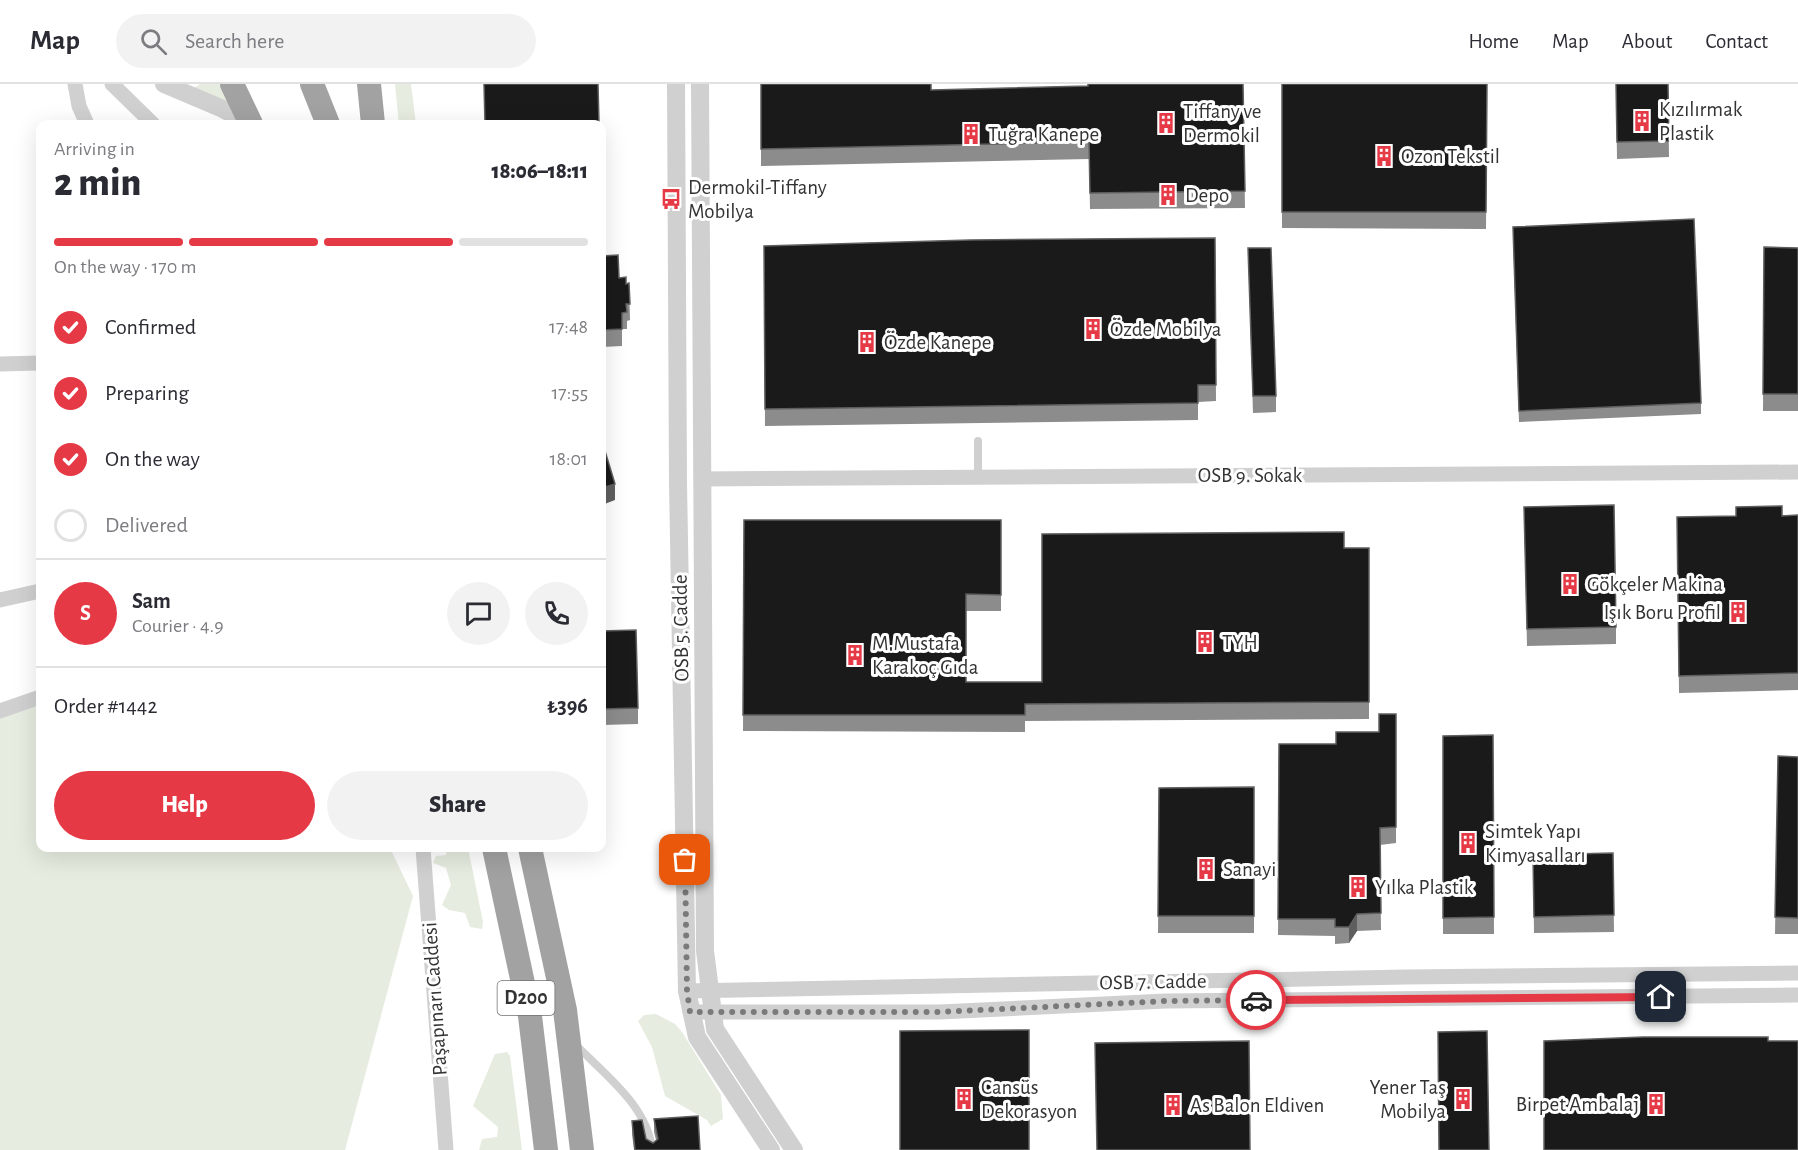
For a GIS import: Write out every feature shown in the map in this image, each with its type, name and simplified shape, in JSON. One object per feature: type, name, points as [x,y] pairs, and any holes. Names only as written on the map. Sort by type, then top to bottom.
[{"type":"highway","points":[[232,84],[249,120]]},
{"type":"highway","points":[[312,84],[326,120]]},
{"type":"highway","points":[[369,84],[373,120]]},
{"type":"highway","name":"D200","points":[[495,852],[530,1016],[546,1150]]},
{"type":"highway","name":"D200","points":[[531,852],[565,1010],[582,1150]]},
{"type":"street","points":[[75,84],[79,106],[85,120]]},
{"type":"street","points":[[112,84],[149,120]]},
{"type":"street","points":[[164,84],[244,120]]},
{"type":"street","name":"OSB 5. Cadde","points":[[676,84],[678,483],[687,991],[697,1037],[771,1150]]},
{"type":"street","points":[[700,84],[705,951],[715,1029],[794,1150]]},
{"type":"street","points":[[0,364],[36,363]]},
{"type":"street","name":"OSB 9. Sokak","points":[[701,479],[1798,472]]},
{"type":"street","points":[[0,600],[36,592]]},
{"type":"street","points":[[0,711],[36,698]]},
{"type":"street","name":"Paşapınarı Caddesi","points":[[423,852],[446,1150]]},
{"type":"street","name":"OSB 7. Cadde","points":[[687,991],[1798,973]]},
{"type":"street","name":"OSB 7. Cadde","points":[[690,1012],[711,1010],[940,1012],[1166,1001],[1798,995]]},
{"type":"lane","points":[[978,441],[978,477]]},
{"type":"lane","points":[[568,1037],[636,1108],[644,1121],[652,1150]]},
{"type":"shaded area","points":[[200,84],[222,84],[233,106],[193,89]]},
{"type":"shaded area","points":[[395,84],[411,84],[416,120],[399,120]]},
{"type":"shaded area","points":[[36,706],[36,852],[392,852],[413,896],[345,1150],[0,1150],[0,717]]},
{"type":"shaded area","points":[[446,852],[469,852],[483,922],[482,929],[470,927],[465,913],[449,910],[442,905],[451,885],[446,868],[433,863],[436,856],[446,855]]},
{"type":"shaded area","points":[[656,1014],[675,1024],[682,1032],[721,1095],[723,1119],[711,1126],[707,1120],[665,1096],[652,1047],[638,1021],[644,1015]]},
{"type":"shaded area","points":[[507,1052],[510,1056],[522,1150],[479,1150],[482,1139],[497,1137],[498,1127],[473,1106],[495,1054]]},
{"type":"building","points":[[484,84],[598,84],[599,120],[485,120]]},
{"type":"building","points":[[761,84],[931,84],[931,90],[1088,86],[1088,84],[1243,84],[1245,191],[1090,193],[1089,142],[761,149]]},
{"type":"building","name":"Ozon Tekstil","points":[[1282,84],[1487,84],[1486,212],[1282,212]]},
{"type":"building","name":"Kızılırmak Plastik","points":[[1616,84],[1668,84],[1669,141],[1617,142]]},
{"type":"building","points":[[1694,219],[1701,403],[1519,411],[1513,227]]},
{"type":"building","points":[[1215,238],[1216,385],[1198,385],[1198,403],[765,409],[764,246],[970,240]]},
{"type":"building","points":[[1764,247],[1798,248],[1798,394],[1763,394]]},
{"type":"building","points":[[1248,248],[1271,248],[1276,396],[1253,396]]},
{"type":"building","points":[[618,255],[619,278],[626,277],[626,284],[629,283],[630,304],[626,304],[627,312],[622,313],[622,329],[606,330],[606,256]]},
{"type":"building","points":[[606,454],[615,484],[606,487]]},
{"type":"building","name":"Gökçeler Makina","points":[[1614,505],[1616,627],[1527,629],[1524,507]]},
{"type":"building","name":"Işık Boru Profil","points":[[1782,506],[1782,516],[1798,515],[1798,673],[1679,676],[1677,517],[1736,516],[1736,507]]},
{"type":"building","points":[[744,520],[1001,520],[1001,595],[966,594],[966,682],[1042,682],[1042,534],[1344,532],[1344,548],[1369,548],[1369,702],[1025,704],[1025,715],[743,715]]},
{"type":"building","points":[[636,630],[638,708],[606,709],[606,631]]},
{"type":"building","points":[[1379,714],[1396,714],[1396,827],[1380,828],[1381,913],[1357,914],[1349,927],[1335,927],[1335,919],[1278,919],[1279,744],[1336,744],[1336,732],[1379,732]]},
{"type":"building","name":"Simtek Yapı Kimyasalları","points":[[1493,735],[1494,917],[1443,918],[1443,736]]},
{"type":"building","points":[[1778,756],[1798,757],[1798,918],[1775,917]]},
{"type":"building","name":"Sanayi","points":[[1254,787],[1254,916],[1158,916],[1159,788]]},
{"type":"building","points":[[1613,853],[1614,915],[1534,917],[1533,855]]},
{"type":"building","name":"Cansüs Dekorasyon","points":[[1029,1030],[1029,1150],[900,1150],[900,1031]]},
{"type":"building","name":"Yener Taş Mobilya","points":[[1487,1031],[1489,1150],[1439,1150],[1438,1032]]},
{"type":"building","name":"Birpet Ambalaj","points":[[1643,1037],[1768,1037],[1768,1041],[1798,1041],[1798,1150],[1544,1150],[1544,1041]]},
{"type":"building","name":"As Balon Eldiven","points":[[1249,1041],[1250,1150],[1097,1150],[1095,1043]]},
{"type":"building","points":[[698,1116],[700,1150],[635,1150],[632,1121],[642,1120],[646,1139],[653,1143],[658,1139],[654,1119]]},
{"type":"way so far","points":[[685,860],[687,991],[690,1012],[711,1010],[940,1012],[1166,1001],[1256,1000]]},
{"type":"place","name":"Kızılırmak Plastik","points":[[1642,121]]},
{"type":"place","name":"Tiffany ve Dermokil","points":[[1166,123]]},
{"type":"place","name":"Tuğra Kanepe","points":[[971,134]]},
{"type":"place","name":"Ozon Tekstil","points":[[1384,156]]},
{"type":"place","name":"Depo","points":[[1168,195]]},
{"type":"place","name":"Dermokil-Tiffany Mobilya","points":[[671,199]]},
{"type":"place","name":"Özde Mobilya","points":[[1093,329]]},
{"type":"place","name":"Özde Kanepe","points":[[867,342]]},
{"type":"place","name":"Gökçeler Makina","points":[[1570,584]]},
{"type":"place","name":"Işık Boru Profil","points":[[1738,612]]},
{"type":"place","name":"TYH","points":[[1205,642]]},
{"type":"place","name":"M.Mustafa Karakoç Gıda","points":[[855,655]]},
{"type":"place","name":"Simtek Yapı Kimyasalları","points":[[1468,843]]},
{"type":"place","name":"Sanayi","points":[[1206,869]]},
{"type":"place","name":"Yılka Plastik","points":[[1358,887]]},
{"type":"place","name":"Cansüs Dekorasyon","points":[[964,1099]]},
{"type":"place","name":"Yener Taş Mobilya","points":[[1463,1099]]},
{"type":"place","name":"Birpet Ambalaj","points":[[1656,1104]]},
{"type":"place","name":"As Balon Eldiven","points":[[1173,1105]]},
{"type":"route","points":[[1256,1000],[1661,997]]}]
